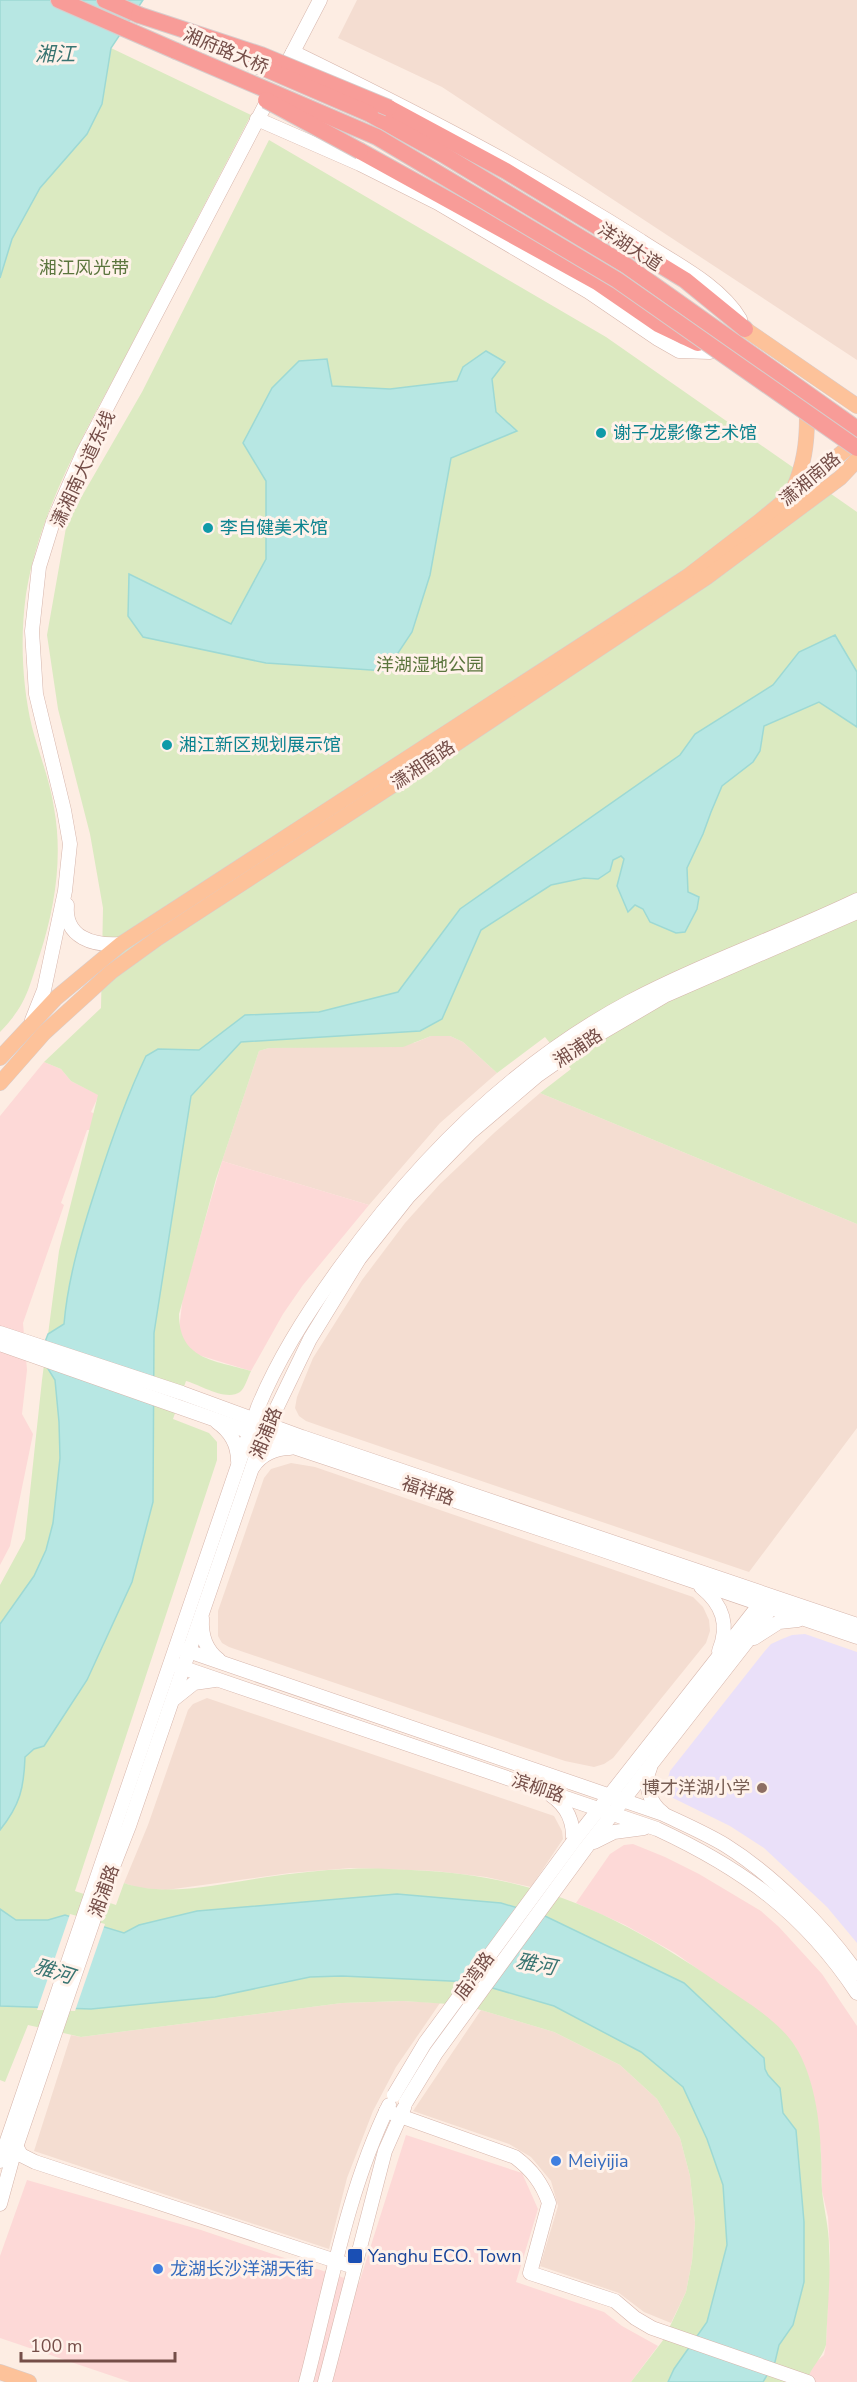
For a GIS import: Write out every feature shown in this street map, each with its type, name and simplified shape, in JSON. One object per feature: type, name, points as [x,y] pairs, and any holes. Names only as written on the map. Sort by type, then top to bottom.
[{"type":"highway","name":"湘府路大桥","points":[[59,0],[378,137]]},
{"type":"highway","name":"湘府路大桥","points":[[105,0],[370,114]]},
{"type":"highway","points":[[139,15],[261,55],[389,108],[506,171],[685,280],[745,330]]},
{"type":"highway","points":[[176,51],[597,282],[658,324],[692,339],[710,352]]},
{"type":"highway","name":"洋湖大道","points":[[370,114],[444,155],[627,266],[857,429]]},
{"type":"highway","name":"洋湖大道","points":[[378,137],[617,280],[856,448]]},
{"type":"main road","name":"潇湘南大道东线","points":[[24,1032],[39,1005],[44,990],[63,903],[69,868],[70,844],[36,694],[33,668],[33,608],[39,567],[53,522],[83,453],[322,0]]},
{"type":"main road","points":[[294,53],[492,152],[608,221],[711,289],[739,317],[745,330],[857,406]]},
{"type":"main road","name":"潇湘南大道东线","points":[[121,944],[103,945],[88,942],[73,931],[68,920],[67,899],[73,862],[72,832],[37,673],[36,634],[42,579],[54,528],[86,456],[259,120]]},
{"type":"main road","points":[[259,120],[360,164],[438,203],[589,292],[679,351],[710,352],[856,448]]},
{"type":"main road","points":[[790,495],[802,469],[807,444],[807,417]]},
{"type":"main road","name":"潇湘南路","points":[[0,1058],[56,998],[121,944],[688,576],[790,495],[856,448]]},
{"type":"main road","name":"潇湘南路","points":[[0,1083],[44,1033],[111,972],[148,944],[427,763],[707,577],[840,478],[856,448]]},
{"type":"main road","name":"湘浦路","points":[[182,1649],[204,1607],[243,1472],[251,1425],[271,1378],[314,1304],[377,1216],[458,1129],[513,1080],[566,1041],[628,1003],[682,975],[857,900]]},
{"type":"main road","name":"湘浦路","points":[[0,2204],[5,2165],[243,1472],[330,1305],[383,1226],[471,1132],[512,1096],[598,1033],[666,995],[857,912]]},
{"type":"main road","name":"福祥路","points":[[0,1333],[35,1350],[694,1581],[857,1625]]},
{"type":"main road","name":"福祥路","points":[[0,1344],[35,1350]]},
{"type":"main road","points":[[209,1410],[246,1405],[271,1378]]},
{"type":"main road","points":[[209,1410],[231,1435],[243,1472],[272,1451],[300,1443],[282,1419],[280,1402],[283,1392]]},
{"type":"main road","name":"福祥路","points":[[300,1443],[767,1601],[808,1621],[857,1637]]},
{"type":"main road","points":[[694,1581],[718,1605],[724,1617],[725,1630],[722,1643],[712,1665]]},
{"type":"main road","name":"庙湾路","points":[[579,1845],[612,1814],[742,1647],[767,1601]]},
{"type":"main road","name":"庙湾路","points":[[306,2382],[360,2177],[400,2098],[436,2053],[579,1845],[597,1809],[712,1665],[767,1601]]},
{"type":"main road","points":[[204,1607],[202,1624],[205,1643],[210,1652],[226,1665]]},
{"type":"main road","points":[[742,1647],[779,1622],[787,1619],[808,1621]]},
{"type":"main road","name":"滨柳路","points":[[182,1649],[670,1817],[727,1846],[759,1870],[820,1927],[857,1973]]},
{"type":"main road","name":"湘浦路","points":[[97,1893],[129,1826],[169,1709],[176,1665]]},
{"type":"main road","name":"滨柳路","points":[[176,1665],[662,1831],[704,1852],[753,1882],[779,1902],[830,1955],[857,1993]]},
{"type":"main road","points":[[169,1709],[174,1698],[188,1686],[203,1680],[220,1680]]},
{"type":"main road","points":[[567,1781],[600,1784],[623,1774],[637,1759]]},
{"type":"main road","points":[[652,1763],[648,1773],[649,1794],[654,1804],[670,1817]]},
{"type":"main road","points":[[544,1791],[555,1798],[571,1817],[579,1845],[614,1832],[643,1828],[662,1831]]},
{"type":"main road","name":"湘浦路","points":[[5,2165],[16,2146],[48,2038]]},
{"type":"main road","points":[[392,2116],[513,2161],[534,2179],[545,2202],[543,2218],[525,2276],[608,2303],[652,2328],[808,2382]]},
{"type":"main road","name":"庙湾路","points":[[325,2382],[392,2116]]},
{"type":"main road","points":[[16,2146],[21,2155],[35,2162],[354,2270]]},
{"type":"main road","points":[[5,2165],[29,2166],[336,2264]]},
{"type":"main road","points":[[628,2316],[639,2328],[651,2333],[792,2382]]},
{"type":"main road","points":[[1,2372],[29,2382]]},
{"type":"shaded area","points":[[357,0],[857,0],[857,360],[442,87],[338,38]]},
{"type":"shaded area","points":[[431,1036],[450,1036],[463,1042],[497,1073],[440,1123],[369,1205],[222,1161],[259,1051],[269,1048],[414,1043]]},
{"type":"shaded area","points":[[44,1062],[61,1069],[71,1081],[99,1095],[91,1112],[95,1114],[90,1130],[87,1130],[61,1203],[64,1205],[23,1323],[27,1370],[22,1414],[33,1434],[10,1546],[0,1565],[0,1116]]},
{"type":"shaded area","points":[[540,1093],[857,1224],[857,1428],[749,1572],[306,1421],[299,1416],[295,1408],[297,1397],[313,1358],[362,1280],[405,1223],[440,1184]]},
{"type":"shaded area","points":[[222,1161],[369,1205],[303,1285],[283,1314],[251,1371],[195,1354],[185,1344],[179,1329],[183,1296]]},
{"type":"shaded area","points":[[291,1463],[315,1467],[693,1597],[703,1607],[709,1620],[710,1631],[706,1643],[613,1758],[594,1767],[565,1761],[229,1647],[222,1643],[218,1636],[218,1611],[264,1478],[271,1469]]},
{"type":"shaded area","name":"博才洋湖小学","points":[[805,1634],[857,1652],[857,1943],[827,1907],[764,1848],[730,1826],[673,1798],[667,1791],[666,1785],[670,1771],[771,1644],[792,1635]]},
{"type":"shaded area","points":[[207,1698],[554,1816],[562,1831],[563,1839],[531,1887],[486,1877],[435,1871],[351,1868],[290,1873],[166,1890],[138,1888],[124,1883],[148,1825],[188,1710],[193,1704]]},
{"type":"shaded area","points":[[633,1844],[699,1874],[761,1911],[779,1927],[822,1974],[857,2026],[857,2382],[807,2382],[814,2364],[824,2355],[826,2345],[830,2251],[828,2217],[822,2191],[816,2107],[809,2078],[795,2046],[776,2025],[675,1953],[625,1925],[576,1903],[610,1854],[624,1845]]},
{"type":"shaded area","points":[[403,2001],[440,2003],[396,2067],[373,2111],[347,2178],[329,2249],[34,2151],[71,2035],[81,2037],[342,2003]]},
{"type":"shaded area","points":[[481,2010],[554,2032],[620,2065],[657,2099],[680,2138],[690,2176],[695,2223],[692,2261],[686,2292],[671,2323],[644,2312],[619,2293],[540,2266],[558,2206],[551,2181],[531,2157],[509,2144],[413,2111]]},
{"type":"shaded area","name":"龙湖长沙洋湖天街","points":[[406,2135],[522,2173],[538,2209],[516,2282],[604,2312],[622,2326],[658,2346],[631,2382],[130,2382],[0,2338],[0,2256],[27,2180],[201,2230],[359,2283]]},
{"type":"green space","name":"湘江风光带","points":[[111,48],[251,115],[80,443],[53,501],[33,562],[24,610],[24,678],[32,727],[47,777],[57,826],[56,882],[50,918],[29,987],[16,1013],[0,1032],[0,278],[12,239],[40,188],[87,134],[102,104]]},
{"type":"green space","name":"洋湖湿地公园","points":[[269,140],[606,337],[857,512],[857,1224],[540,1093],[571,1069],[545,1037],[497,1073],[463,1042],[450,1036],[431,1036],[403,1047],[269,1048],[259,1051],[216,1179],[179,1314],[185,1341],[192,1349],[201,1356],[251,1371],[242,1390],[234,1395],[220,1394],[186,1381],[173,1419],[209,1433],[217,1442],[217,1460],[75,1891],[116,1905],[124,1883],[158,1889],[177,1889],[328,1870],[411,1870],[456,1873],[537,1890],[610,1918],[683,1959],[740,1997],[779,2027],[795,2046],[807,2071],[817,2113],[822,2191],[829,2240],[829,2284],[826,2345],[807,2382],[631,2382],[664,2339],[686,2292],[692,2261],[695,2223],[690,2176],[680,2138],[657,2099],[620,2065],[554,2032],[464,2005],[403,2001],[342,2003],[81,2037],[28,2025],[5,2082],[0,2080],[0,1585],[25,1539],[59,1251],[98,1095],[71,1081],[61,1069],[44,1062],[101,1008],[103,908],[90,834],[58,709],[47,635],[67,522],[142,392]]},
{"type":"water","name":"湘江","points":[[0,0],[143,0],[111,48],[102,104],[87,134],[40,188],[12,239],[0,278]]},
{"type":"water","points":[[486,351],[505,362],[492,379],[496,412],[517,431],[451,458],[430,575],[412,632],[386,671],[266,663],[143,637],[128,616],[129,574],[231,624],[266,559],[266,481],[243,443],[272,388],[299,361],[327,359],[332,386],[390,389],[457,381],[463,367]]},
{"type":"water","points":[[835,635],[857,672],[857,727],[819,702],[764,726],[760,751],[753,762],[722,786],[687,868],[688,892],[699,897],[697,909],[685,932],[676,933],[650,922],[643,909],[635,905],[628,912],[617,886],[624,859],[621,856],[613,860],[610,871],[598,879],[584,878],[551,885],[481,930],[442,1019],[420,1031],[241,1042],[191,1096],[154,1333],[153,1502],[132,1582],[87,1680],[44,1746],[34,1749],[25,1757],[20,1796],[0,1830],[0,1624],[34,1576],[46,1550],[53,1523],[60,1458],[55,1380],[45,1364],[45,1342],[48,1334],[64,1324],[72,1271],[86,1220],[119,1120],[146,1056],[158,1049],[199,1050],[245,1015],[319,1012],[398,992],[460,909],[680,755],[695,734],[773,685],[799,652]]},
{"type":"water","name":"雅河","points":[[397,1894],[501,1903],[545,1916],[684,1983],[764,2058],[768,2075],[780,2088],[783,2113],[796,2130],[804,2222],[804,2282],[793,2325],[779,2345],[775,2362],[763,2382],[668,2382],[674,2369],[707,2322],[727,2245],[723,2185],[707,2139],[683,2087],[641,2052],[554,2006],[472,1982],[342,1976],[310,1977],[215,1997],[91,2009],[0,2006],[0,1909],[16,1920],[48,1920],[65,1915],[124,1933],[139,1925],[197,1911]]},
{"type":"pier","points":[[70,1914],[105,1924],[75,2011],[37,2010]]},
{"type":"place","name":"谢子龙影像艺术馆","points":[[601,433]]},
{"type":"place","name":"李自健美术馆","points":[[208,528]]},
{"type":"place","name":"湘江新区规划展示馆","points":[[167,745]]},
{"type":"place","name":"博才洋湖小学","points":[[762,1788]]},
{"type":"place","name":"Meiyijia","points":[[556,2161]]},
{"type":"place","name":"Yanghu ECO. Town","points":[[355,2256]]},
{"type":"place","name":"龙湖长沙洋湖天街","points":[[158,2269]]}]
